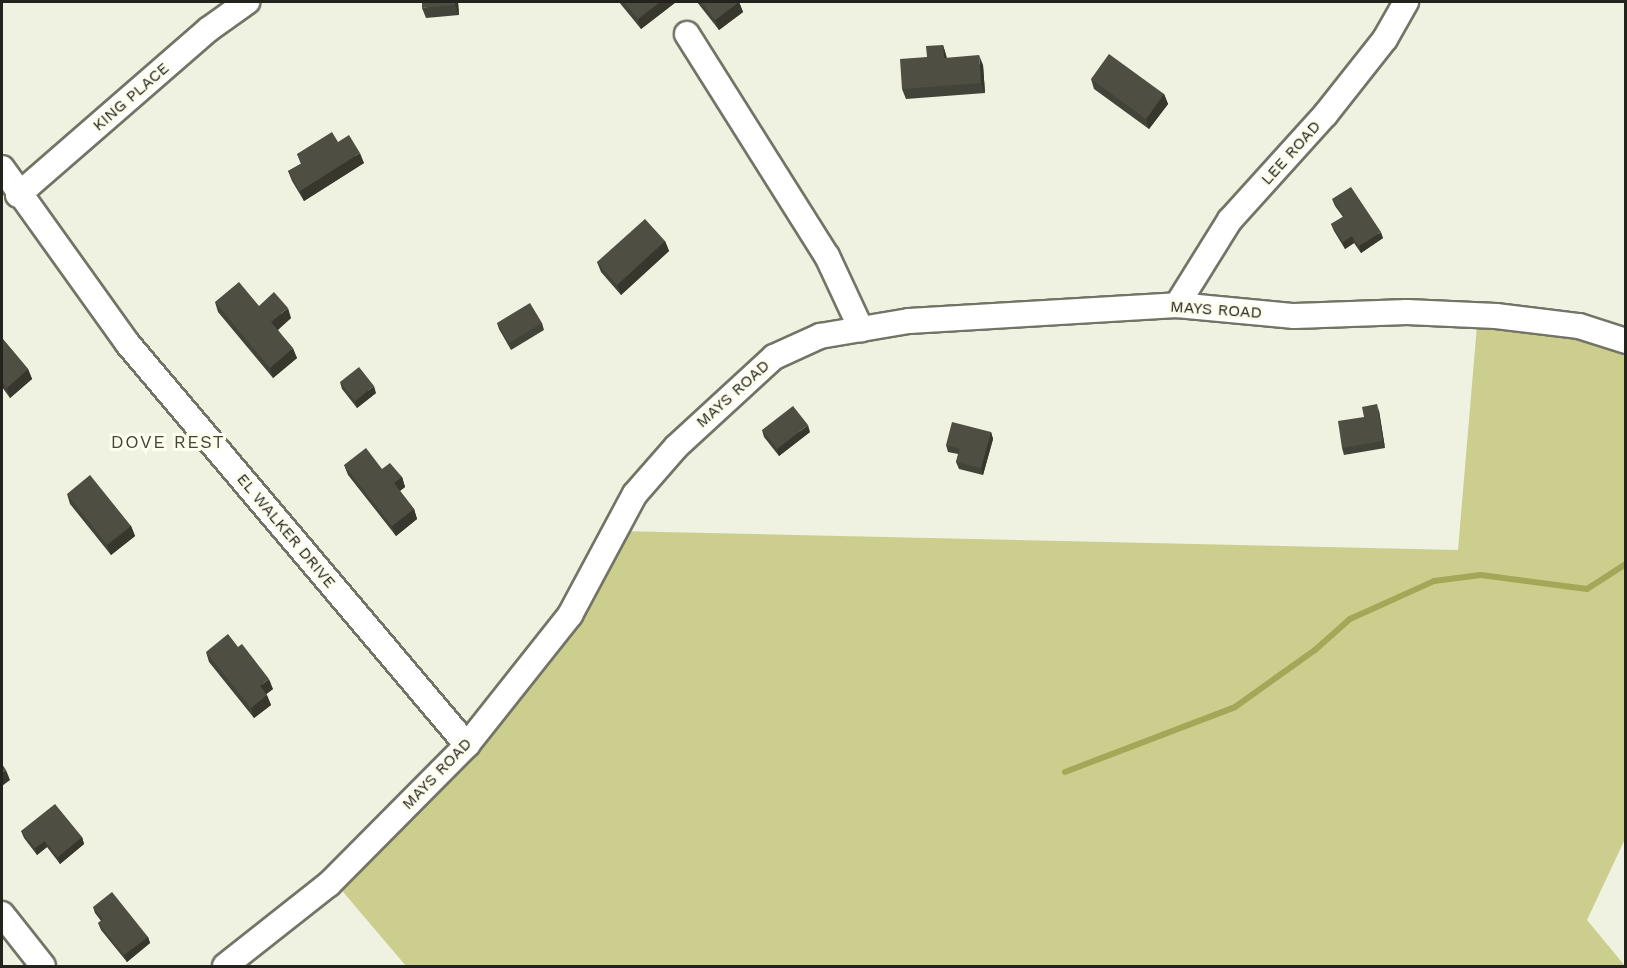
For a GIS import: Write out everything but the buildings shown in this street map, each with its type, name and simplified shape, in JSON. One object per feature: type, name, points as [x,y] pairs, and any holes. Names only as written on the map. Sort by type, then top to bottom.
[{"type":"street","name":"KING PLACE","points":[[18,195],[209,29],[247,2]]},
{"type":"street","name":"LEE ROAD","points":[[1177,305],[1230,220],[1325,115],[1385,39],[1406,2]]},
{"type":"street","points":[[687,34],[827,256],[861,329]]},
{"type":"street","name":"EL WALKER DRIVE","points":[[2,168],[18,195],[128,344],[467,746]]},
{"type":"street","name":"MAYS ROAD","points":[[225,966],[329,884],[467,746],[570,615],[635,494],[676,447],[774,357],[820,336],[909,321],[1177,305],[1294,316],[1407,312],[1496,316],[1579,326],[1626,341]]},
{"type":"street","points":[[2,914],[43,966]]},
{"type":"green space","points":[[1479,302],[1625,334],[1625,839],[1587,920],[1625,966],[406,966],[327,873],[533,666],[617,531],[1458,550]]},
{"type":"waterway","points":[[1065,772],[1235,707],[1315,650],[1350,619],[1434,581],[1481,575],[1587,589],[1626,564]]},
{"type":"district","name":"DOVE REST","points":[[168,442]]}]
